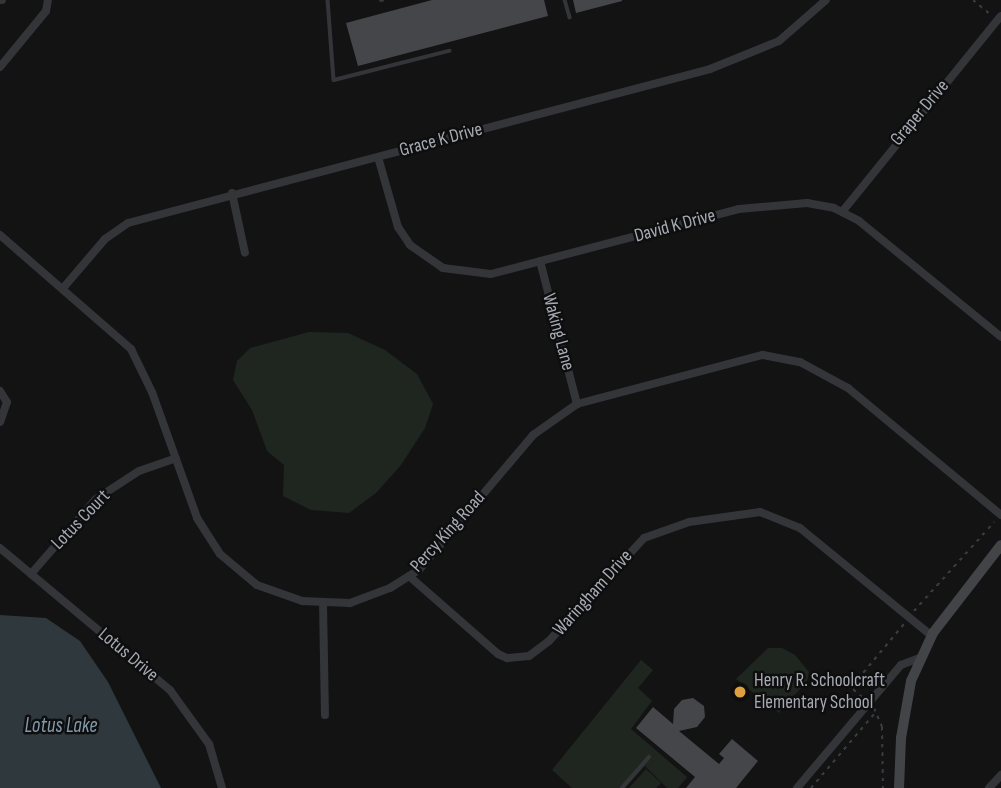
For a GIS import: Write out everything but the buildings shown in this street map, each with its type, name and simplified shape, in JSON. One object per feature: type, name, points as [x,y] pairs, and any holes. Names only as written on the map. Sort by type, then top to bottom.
[{"type":"main road","points":[[899,788],[901,738],[911,681],[932,636],[1001,545]]},
{"type":"street","points":[[0,67],[46,11],[48,0]]},
{"type":"street","name":"Grace K Drive","points":[[64,287],[117,229],[232,193],[378,157],[755,54],[799,28],[826,0]]},
{"type":"street","name":"Graper Drive","points":[[842,212],[853,193],[999,18]]},
{"type":"street","name":"David K Drive","points":[[378,157],[398,228],[424,257],[467,274],[491,274],[774,203],[807,204],[842,212],[874,231],[1001,337]]},
{"type":"street","points":[[232,193],[245,253]]},
{"type":"street","name":"Percy King Road","points":[[0,235],[64,287],[131,349],[176,458],[197,518],[220,554],[257,585],[302,601],[350,603],[409,576],[533,435],[577,404],[763,355],[800,362],[848,388],[1001,515]]},
{"type":"street","name":"Waking Lane","points":[[540,261],[577,404]]},
{"type":"street","points":[[0,391],[7,402],[0,422]]},
{"type":"street","name":"Lotus Court","points":[[31,574],[96,499],[139,471],[176,458]]},
{"type":"street","name":"Waringham Drive","points":[[409,576],[498,654],[508,658],[529,656],[549,640],[644,538],[689,522],[760,512],[800,528],[932,636]]},
{"type":"street","name":"Lotus Drive","points":[[0,548],[187,709],[209,744],[222,788]]},
{"type":"street","points":[[323,602],[325,715]]},
{"type":"street","points":[[797,788],[901,665],[922,657]]},
{"type":"street","points":[[989,788],[1001,775]]},
{"type":"lane","points":[[328,0],[334,80],[449,51]]},
{"type":"lane","points":[[565,0],[570,17]]},
{"type":"lane","points":[[622,788],[649,757]]},
{"type":"path","points":[[973,0],[999,18]]},
{"type":"path","points":[[865,700],[846,683],[858,679],[1001,515]]},
{"type":"path","points":[[871,705],[877,712],[882,727],[883,788]]},
{"type":"path","points":[[811,788],[877,712]]},
{"type":"shaded area","points":[[309,332],[348,333],[385,350],[417,374],[433,404],[425,428],[401,465],[376,493],[349,513],[311,510],[283,496],[284,465],[267,451],[252,410],[233,380],[237,361],[250,348]]},
{"type":"shaded area","points":[[768,648],[782,648],[795,655],[809,672],[807,681],[779,713],[736,679]]},
{"type":"shaded area","points":[[641,660],[653,670],[638,688],[652,701],[631,729],[687,777],[678,788],[667,788],[645,766],[625,788],[572,788],[552,770]]},
{"type":"shaded area","points":[[646,769],[661,783],[656,788],[629,788]]},
{"type":"water","name":"Lotus Lake","points":[[0,615],[46,618],[80,641],[108,682],[161,788],[0,788]]},
{"type":"place","name":"Henry R. Schoolcraft Elementary School","points":[[740,692]]}]
